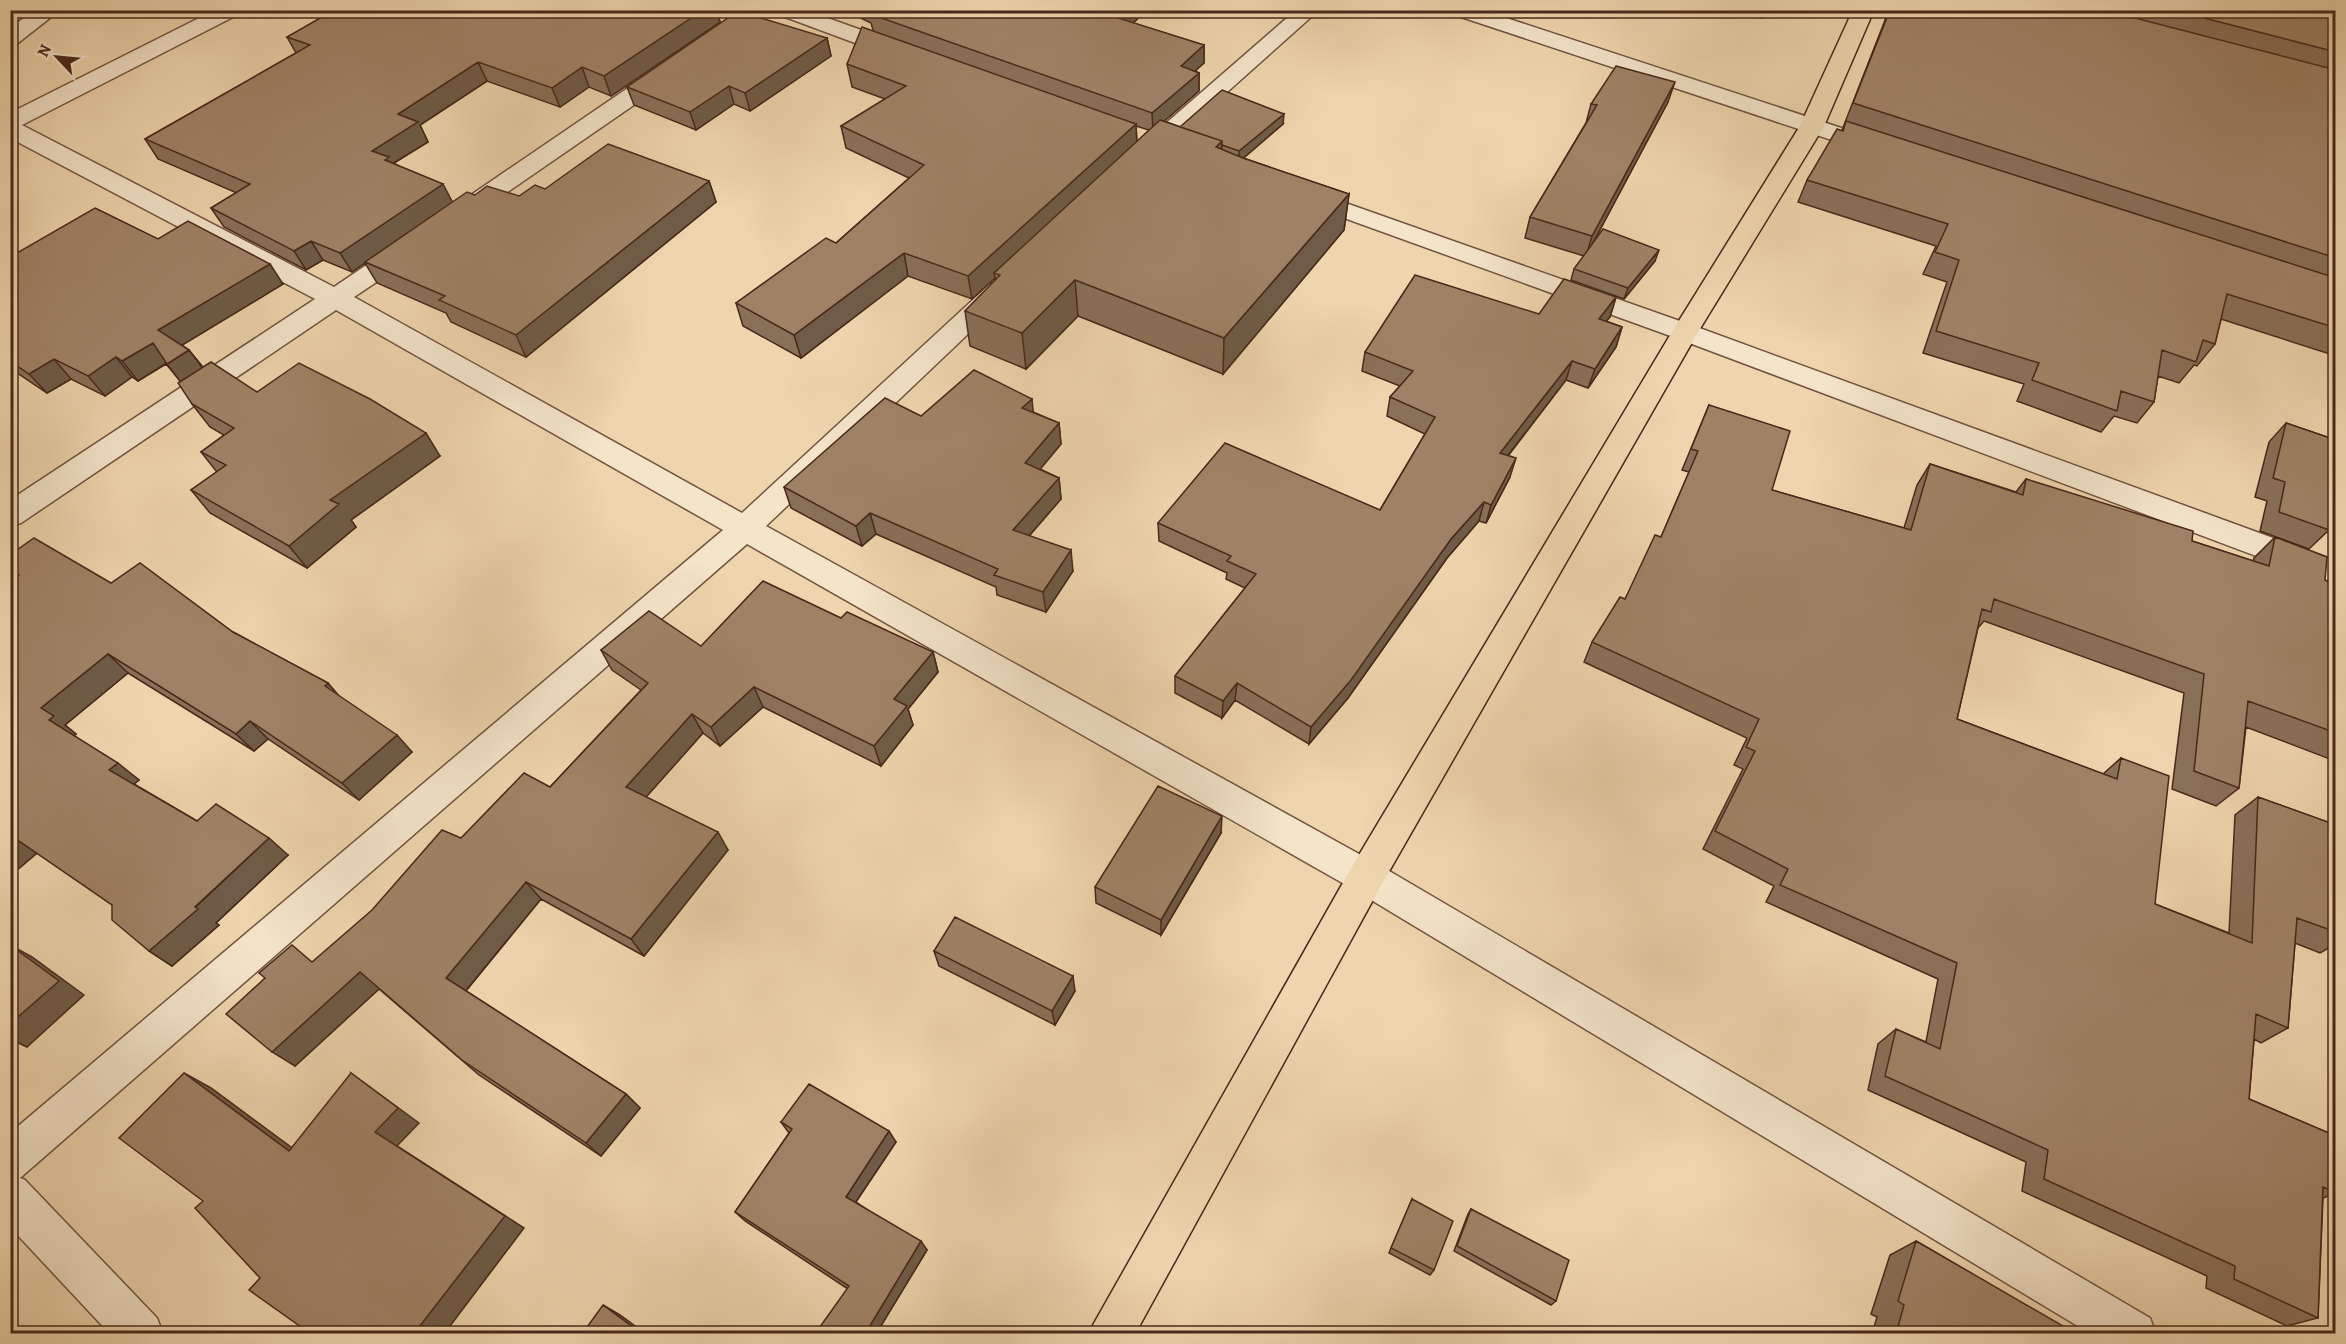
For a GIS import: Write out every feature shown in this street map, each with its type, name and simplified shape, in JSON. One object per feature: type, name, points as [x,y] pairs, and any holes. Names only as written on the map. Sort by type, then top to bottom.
[{"type":"main road","points":[[1110,1334],[1366,877],[1685,332],[1812,126],[1864,10]]},
{"type":"street","points":[[10,38],[50,10]]},
{"type":"street","points":[[10,122],[232,10]]},
{"type":"street","points":[[10,515],[335,298],[756,10]]},
{"type":"street","points":[[784,10],[920,59]]},
{"type":"street","points":[[1122,176],[1156,143],[1309,10]]},
{"type":"street","points":[[1459,10],[1903,155]]},
{"type":"street","points":[[10,128],[335,298],[1366,877],[2134,1334]]},
{"type":"street","points":[[1280,187],[1685,332],[2336,574]]},
{"type":"street","points":[[10,1161],[744,528],[1016,274]]},
{"type":"street","points":[[10,1195],[141,1334]]},
{"type":"building","points":[[334,10],[703,10],[604,76],[582,67],[552,88],[478,62],[398,114],[418,122],[372,151],[389,157],[385,160],[443,184],[340,253],[311,241],[294,251],[211,208],[250,184],[145,139],[310,45],[287,37]]},
{"type":"building","points":[[871,10],[1126,10],[1118,18],[1204,45],[1181,66],[1199,73],[1152,113],[870,14]]},
{"type":"building","points":[[1890,10],[2104,10],[2336,70],[2336,258],[1853,103]]},
{"type":"building","points":[[2173,10],[2336,10],[2336,52]]},
{"type":"building","points":[[738,11],[827,38],[745,93],[729,86],[690,112],[627,87]]},
{"type":"building","points":[[862,27],[1136,124],[968,276],[904,253],[794,335],[736,303],[826,238],[836,243],[924,165],[841,126],[906,86],[847,64]]},
{"type":"building","points":[[1616,66],[1675,82],[1592,236],[1530,217],[1597,105],[1591,104]]},
{"type":"building","points":[[1222,90],[1284,114],[1239,151],[1222,145],[1222,141],[1180,127]]},
{"type":"building","points":[[1160,120],[1222,141],[1216,147],[1243,158],[1349,194],[1224,338],[1075,280],[1022,333],[965,311],[1000,275],[994,273]]},
{"type":"building","points":[[1846,121],[2336,278],[2336,328],[2227,294],[2215,344],[2203,340],[2196,362],[2162,350],[2154,402],[2121,391],[2117,411],[2032,380],[2039,363],[1936,331],[1959,260],[1935,252],[1948,224],[1807,180],[1837,129],[1843,131]]},
{"type":"building","points":[[608,144],[709,181],[516,335],[439,300],[445,296],[365,262],[467,192],[475,195],[487,186],[519,196],[535,185],[545,189]]},
{"type":"building","points":[[95,208],[158,239],[188,221],[270,264],[158,330],[189,350],[167,364],[153,343],[122,361],[116,357],[88,376],[54,359],[29,374],[10,361],[10,257]]},
{"type":"building","points":[[1603,229],[1659,250],[1628,288],[1574,269]]},
{"type":"building","points":[[1415,275],[1539,314],[1564,279],[1616,297],[1599,319],[1622,327],[1595,369],[1572,361],[1500,453],[1516,458],[1491,505],[1484,502],[1451,539],[1351,680],[1311,727],[1237,683],[1223,701],[1175,676],[1256,574],[1227,561],[1231,556],[1158,523],[1225,443],[1380,510],[1435,417],[1390,397],[1413,371],[1365,352]]},
{"type":"building","points":[[211,362],[257,392],[299,363],[370,399],[426,433],[330,500],[339,504],[289,546],[191,490],[226,465],[201,452],[234,428],[192,404],[178,383]]},
{"type":"building","points":[[974,370],[1032,399],[1022,408],[1059,423],[1025,463],[1059,478],[1013,530],[1071,550],[1043,592],[994,575],[998,569],[870,513],[856,526],[784,487],[885,398],[921,416]]},
{"type":"building","points":[[1709,405],[1790,431],[1772,490],[1911,530],[1930,464],[2023,495],[2026,479],[2193,531],[2192,541],[2269,566],[2275,537],[2327,557],[2325,580],[2336,585],[2336,733],[2248,701],[2239,788],[2194,771],[2204,674],[1994,599],[1991,612],[1982,609],[1957,719],[2117,779],[2121,758],[2169,776],[2155,904],[2252,943],[2258,797],[2336,825],[2336,932],[2297,918],[2288,1028],[2256,1014],[2249,1099],[2336,1136],[2336,1193],[2323,1187],[2318,1318],[2234,1279],[2235,1266],[2044,1179],[2048,1150],[1885,1076],[1896,1029],[1940,1049],[1957,963],[1780,885],[1788,869],[1715,831],[1755,751],[1746,747],[1759,719],[1592,642],[1620,597],[1625,599],[1655,535],[1661,537],[1698,451],[1691,449]]},
{"type":"building","points":[[2286,423],[2336,440],[2336,501],[2332,499],[2329,530],[2279,512],[2285,482],[2273,478]]},
{"type":"building","points":[[34,538],[111,583],[140,563],[233,632],[328,683],[325,686],[397,735],[342,783],[250,721],[236,734],[108,654],[41,708],[54,716],[49,720],[118,763],[109,770],[197,821],[216,804],[269,838],[195,907],[198,909],[149,951],[112,920],[112,905],[13,837],[10,839],[10,581],[19,575],[10,570],[10,555]]},
{"type":"building","points":[[763,581],[841,618],[847,612],[933,652],[894,699],[907,706],[874,746],[754,687],[711,727],[692,714],[626,787],[718,832],[631,939],[526,882],[446,978],[626,1094],[586,1143],[462,1060],[360,972],[272,1052],[226,1014],[265,978],[259,973],[292,945],[312,962],[372,910],[442,830],[461,838],[524,773],[550,787],[648,683],[601,650],[649,611],[701,646]]},
{"type":"building","points":[[1158,786],[1222,816],[1161,920],[1095,887]]},
{"type":"building","points":[[955,917],[1073,976],[1052,1011],[934,951]]},
{"type":"building","points":[[10,945],[59,981],[10,1024]]},
{"type":"building","points":[[184,1073],[289,1151],[351,1073],[398,1108],[375,1132],[505,1216],[416,1331],[421,1334],[311,1334],[249,1290],[260,1278],[195,1208],[203,1201],[119,1138]]},
{"type":"building","points":[[809,1084],[889,1131],[846,1197],[921,1241],[865,1334],[815,1334],[849,1286],[735,1212],[792,1129],[781,1122]]},
{"type":"building","points":[[1412,1199],[1453,1221],[1434,1270],[1391,1248]]},
{"type":"building","points":[[1471,1209],[1569,1260],[1556,1301],[1457,1246]]},
{"type":"building","points":[[1916,1241],[2075,1334],[1896,1334],[1904,1305],[1898,1301]]},
{"type":"building","points":[[603,1305],[642,1334],[582,1334]]}]
